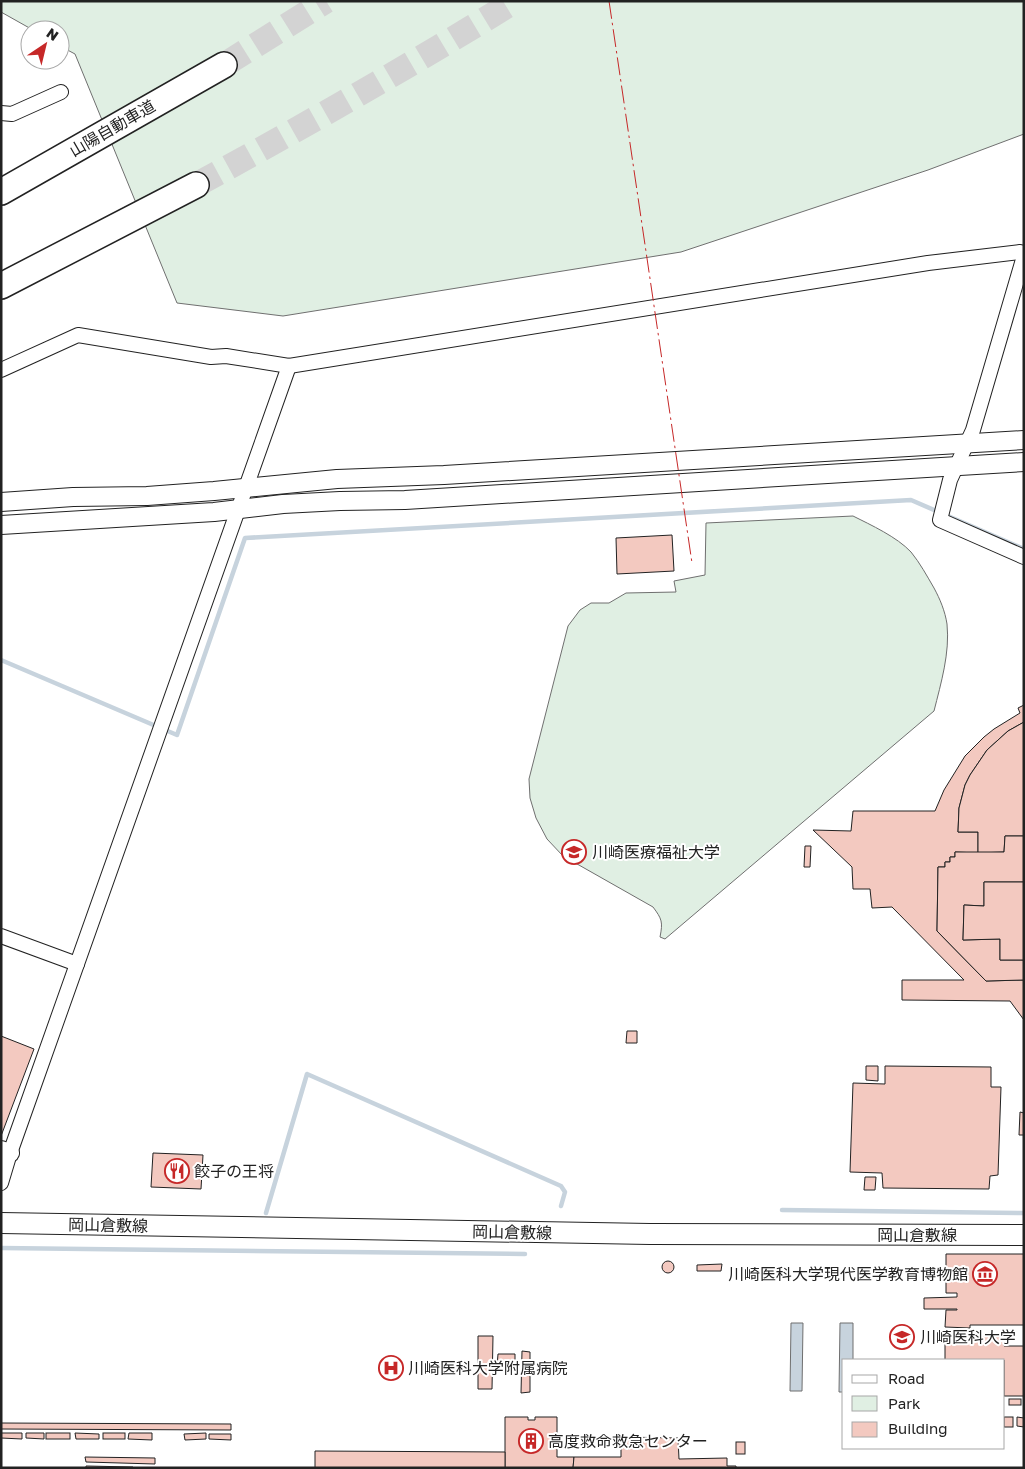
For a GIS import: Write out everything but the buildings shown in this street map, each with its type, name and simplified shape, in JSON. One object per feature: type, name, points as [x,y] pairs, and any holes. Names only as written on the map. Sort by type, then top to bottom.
[{"type":"highway","name":"山陽自動車道","points":[[1,192],[224,65]]},
{"type":"highway","points":[[1,286],[196,185]]},
{"type":"main road","name":"岡山倉敷線","points":[[1,1223],[650,1234],[1024,1235]]},
{"type":"street","points":[[1,113],[12,114],[61,92]]},
{"type":"street","points":[[1,370],[78,335],[211,357],[226,356],[289,366],[928,263],[1020,252],[1024,255],[973,430],[950,480],[940,520],[1024,557]]},
{"type":"street","points":[[1,1183],[6,1152],[77,964],[289,366]]},
{"type":"street","points":[[1,502],[73,497],[146,496],[338,479],[454,475],[1024,440]]},
{"type":"street","points":[[1,525],[214,512],[283,504],[414,499],[1024,462]]},
{"type":"street","points":[[1,936],[77,964]]},
{"type":"green space","points":[[1,1],[1024,1],[1024,134],[928,170],[681,252],[283,316],[177,303],[75,54],[70,51],[70,20],[20,20],[20,23],[1,12]]},
{"type":"green space","points":[[853,516],[891,536],[911,552],[926,574],[940,601],[945,614],[948,635],[944,668],[934,711],[665,939],[660,937],[661,921],[653,907],[563,856],[547,839],[536,818],[530,798],[529,779],[568,626],[580,610],[591,603],[609,603],[626,593],[676,592],[674,581],[705,575],[706,523]]},
{"type":"shaded area","points":[[791,1323],[803,1323],[802,1391],[790,1391]]},
{"type":"shaded area","points":[[840,1323],[853,1323],[853,1359],[842,1359],[842,1392],[839,1392]]},
{"type":"waterway","points":[[1,660],[177,735],[245,538],[911,500],[1024,549]]},
{"type":"waterway","points":[[266,1213],[307,1074],[561,1186],[565,1192],[561,1206]]},
{"type":"waterway","points":[[782,1210],[1024,1213]]},
{"type":"waterway","points":[[1,1248],[525,1254]]},
{"type":"tunnel","points":[[224,65],[326,1]]},
{"type":"tunnel","points":[[196,185],[357,95],[515,1]]},
{"type":"power","points":[[609,1],[692,563]]},
{"type":"place","name":"川崎医療福祉大学","points":[[574,852]]},
{"type":"place","name":"餃子の王将","points":[[177,1171]]},
{"type":"place","name":"川崎医科大学現代医学教育博物館","points":[[985,1274]]},
{"type":"place","name":"川崎医科大学","points":[[902,1337]]},
{"type":"place","name":"川崎医科大学附属病院","points":[[391,1368]]},
{"type":"place","name":"高度救命救急センター","points":[[531,1441]]}]
